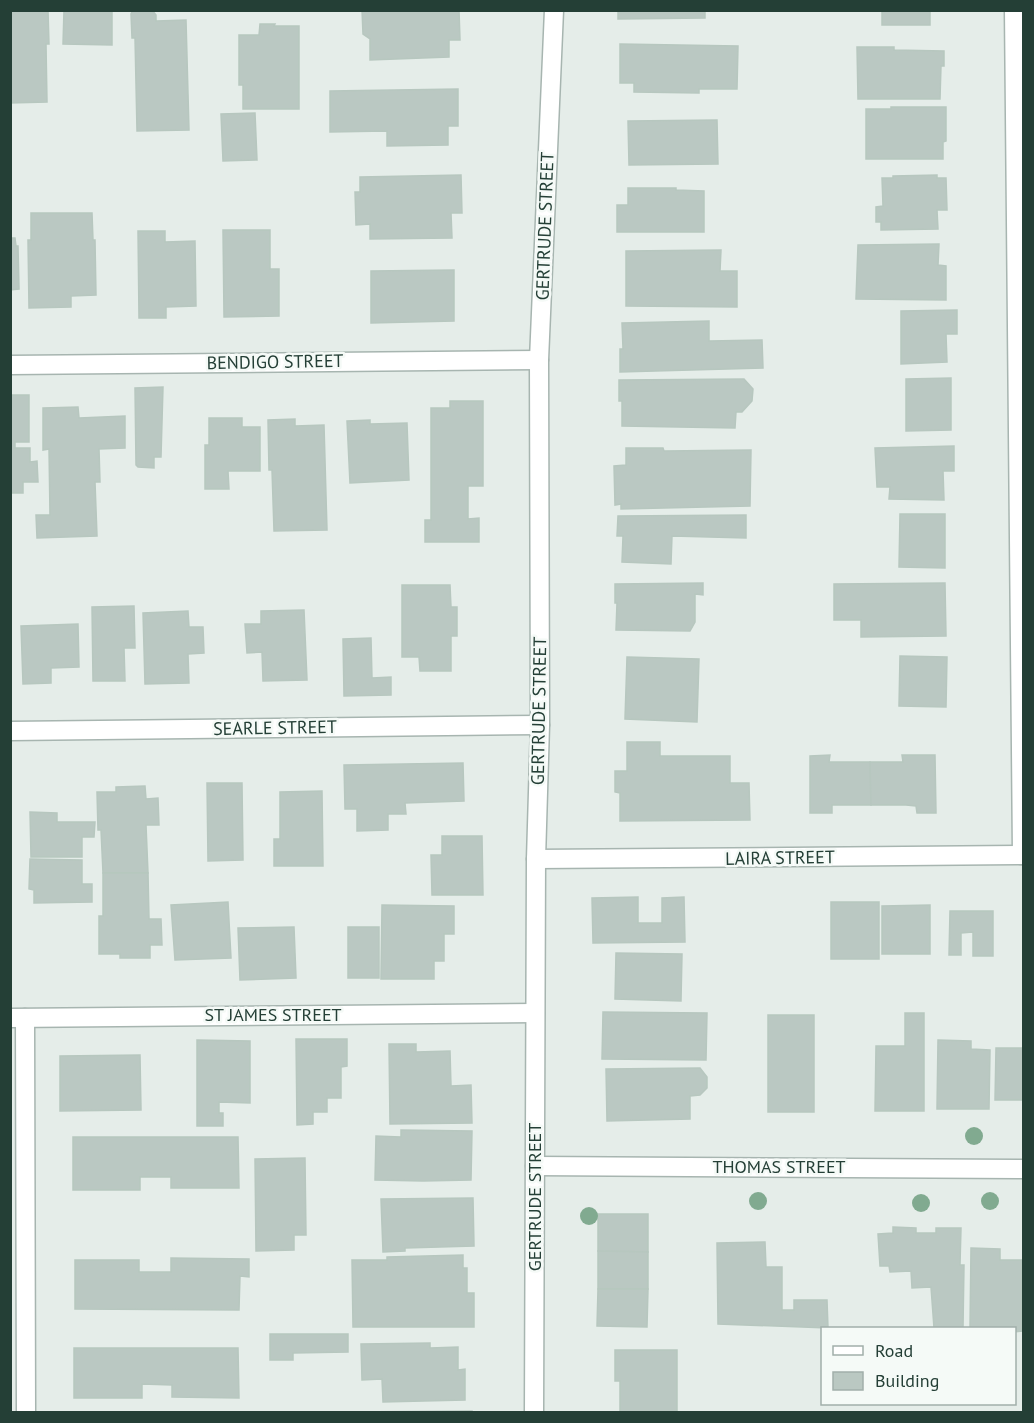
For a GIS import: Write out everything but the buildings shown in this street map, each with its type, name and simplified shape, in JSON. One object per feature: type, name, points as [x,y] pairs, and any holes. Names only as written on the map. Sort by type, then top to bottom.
[{"type":"street","name":"GERTRUDE STREET","points":[[534,1413],[536,859],[540,725],[539,360],[554,10]]},
{"type":"street","points":[[1014,10],[1023,855]]},
{"type":"street","name":"BENDIGO STREET","points":[[10,365],[539,360]]},
{"type":"street","name":"SEARLE STREET","points":[[10,731],[540,725]]},
{"type":"street","name":"LAIRA STREET","points":[[536,859],[1023,855]]},
{"type":"street","name":"ST JAMES STREET","points":[[18,1018],[535,1013]]},
{"type":"street","points":[[18,1018],[26,1413]]},
{"type":"street","name":"THOMAS STREET","points":[[535,1166],[1023,1169]]}]
